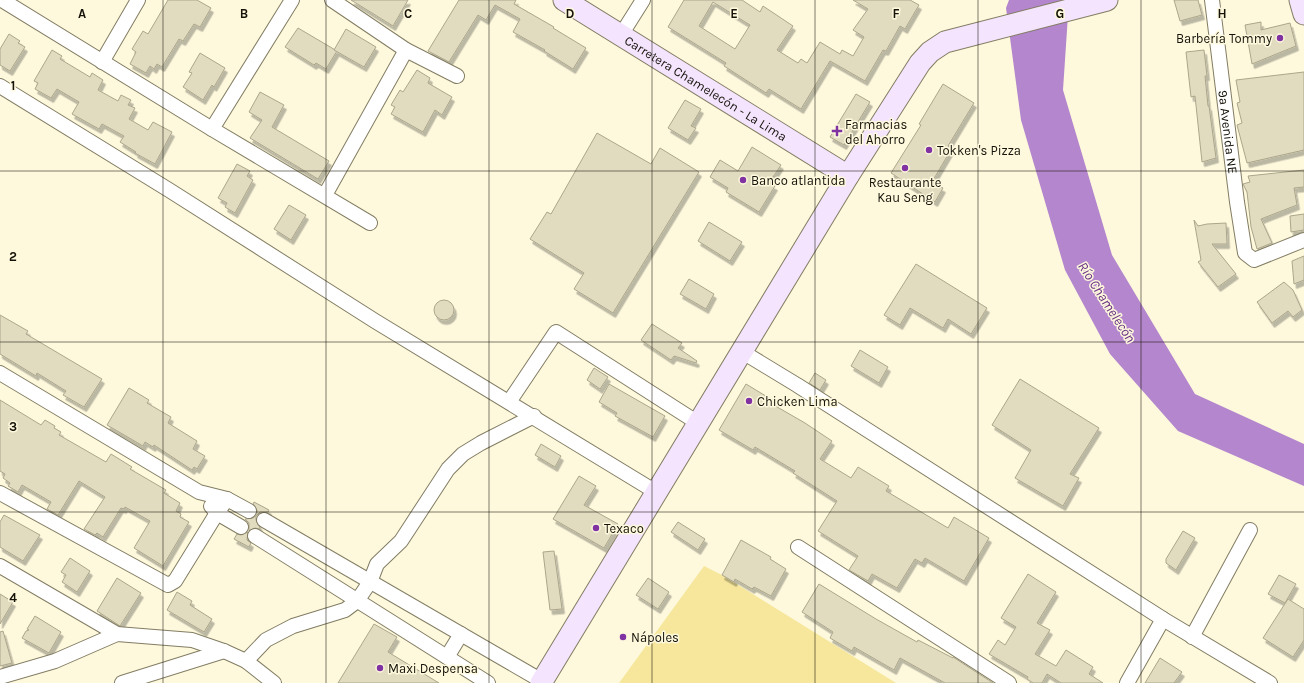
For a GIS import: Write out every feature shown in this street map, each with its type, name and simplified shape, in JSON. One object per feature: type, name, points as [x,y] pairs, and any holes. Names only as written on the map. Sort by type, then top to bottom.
[{"type":"street","points":[[2,0],[212,129],[370,223]]},
{"type":"street","points":[[102,62],[138,0]]},
{"type":"street","points":[[212,129],[292,0]]},
{"type":"street","points":[[332,0],[406,50],[457,76]]},
{"type":"street","name":"Carretera Chamelecón - La Lima","points":[[564,0],[848,176]]},
{"type":"street","points":[[622,35],[643,0]]},
{"type":"street","points":[[488,683],[259,539],[269,523],[541,682],[848,176],[920,63],[930,52],[945,42],[1107,0]]},
{"type":"street","name":"9a Avenida NE","points":[[1212,0],[1245,253],[1254,260],[1304,240]]},
{"type":"street","points":[[1300,0],[1304,14]]},
{"type":"street","points":[[325,195],[406,50]]},
{"type":"street","points":[[0,86],[169,190],[374,321],[534,416],[656,492]]},
{"type":"street","points":[[509,402],[556,332],[698,423]]},
{"type":"street","points":[[741,351],[797,385],[1163,619],[1270,683]]},
{"type":"street","points":[[0,373],[199,492],[228,499],[249,511]]},
{"type":"street","points":[[246,661],[266,640],[293,626],[344,610],[357,601],[370,582],[378,564],[401,541],[448,469],[463,454],[481,443],[534,416]]},
{"type":"street","points":[[199,492],[217,513],[241,527]]},
{"type":"street","points":[[0,493],[168,585],[175,581],[217,513],[228,499]]},
{"type":"street","points":[[1192,637],[1250,530]]},
{"type":"street","points":[[285,555],[295,538]]},
{"type":"street","points":[[798,547],[1009,683]]},
{"type":"street","points":[[0,566],[117,634],[192,640],[224,651],[246,661],[274,683]]},
{"type":"street","points":[[1127,683],[1163,619]]},
{"type":"street","points":[[0,677],[55,661],[117,634]]},
{"type":"street","points":[[447,657],[461,634]]},
{"type":"street","points":[[122,683],[224,651]]},
{"type":"shaded area","points":[[704,566],[722,575],[896,683],[619,683]]},
{"type":"water","name":"Río Chamelecón","points":[[1009,0],[1069,0],[1063,90],[1112,255],[1195,394],[1304,444],[1304,486],[1178,431],[1110,354],[1065,270],[1021,120],[1006,8]]},
{"type":"building","points":[[168,0],[197,0],[211,8],[200,27],[194,24],[183,41],[179,39],[162,67],[157,64],[154,69],[150,66],[146,73],[130,64],[136,52],[132,49],[143,31],[148,34]]},
{"type":"building","points":[[351,0],[408,0],[393,26]]},
{"type":"building","points":[[459,0],[516,0],[514,4],[554,27],[553,28],[586,48],[573,69],[544,51],[545,50],[513,32],[520,19],[495,5],[486,20],[478,15],[449,62],[428,51]]},
{"type":"building","points":[[684,0],[742,0],[760,12],[763,6],[793,26],[777,50],[798,63],[801,59],[807,63],[820,42],[840,54],[842,50],[853,56],[864,37],[853,30],[868,9],[853,0],[910,0],[919,5],[905,29],[900,26],[886,51],[883,50],[865,81],[830,61],[801,109],[769,89],[766,93],[724,66],[726,63],[668,27]],"holes":[[[713,2],[750,25],[735,49],[699,26]]]},
{"type":"building","points":[[1174,0],[1198,0],[1202,15],[1180,21]]},
{"type":"building","points":[[1261,22],[1261,30],[1290,23],[1296,46],[1252,64],[1245,25]]},
{"type":"building","points":[[298,28],[337,51],[326,69],[316,63],[314,65],[285,47]]},
{"type":"building","points":[[346,29],[376,47],[364,67],[334,50]]},
{"type":"building","points":[[9,34],[20,41],[18,43],[25,47],[10,71],[0,65],[0,49]]},
{"type":"building","points":[[52,50],[62,56],[60,59],[90,77],[92,73],[103,80],[98,90],[118,101],[121,95],[131,100],[128,105],[135,108],[129,119],[148,130],[153,122],[172,132],[155,164],[135,153],[136,152],[120,142],[124,136],[102,124],[99,129],[72,114],[79,102],[57,89],[51,98],[35,89],[38,83],[34,81]]},
{"type":"building","points":[[1204,50],[1208,106],[1216,158],[1202,162],[1195,96],[1191,97],[1186,52]]},
{"type":"building","points":[[200,53],[225,68],[214,87],[212,85],[203,100],[183,87],[192,73],[189,72]]},
{"type":"building","points":[[417,70],[430,78],[428,83],[452,97],[442,115],[435,110],[423,132],[391,114],[395,107],[391,105],[400,90],[403,92]]},
{"type":"building","points":[[1304,72],[1304,150],[1247,163],[1237,125],[1242,123],[1237,103],[1240,102],[1236,80]]},
{"type":"building","points":[[943,84],[974,103],[948,146],[952,148],[932,182],[943,188],[935,202],[891,173],[921,125],[919,124]]},
{"type":"building","points":[[260,92],[284,105],[272,127],[329,161],[318,179],[250,138],[262,120],[249,112]]},
{"type":"building","points":[[856,94],[870,102],[844,145],[830,137]]},
{"type":"building","points":[[685,100],[701,109],[691,126],[696,128],[688,140],[668,128]]},
{"type":"building","points":[[597,133],[651,164],[660,148],[699,172],[613,313],[574,289],[584,273],[530,239],[547,212],[551,214]]},
{"type":"building","name":"Banco atlantida","points":[[752,147],[781,165],[769,183],[775,186],[759,212],[726,192],[728,188],[710,177],[720,160],[738,171]]},
{"type":"building","points":[[237,164],[250,171],[247,176],[253,180],[235,213],[225,207],[227,203],[218,198]]},
{"type":"building","points":[[1304,170],[1304,187],[1294,188],[1297,205],[1261,219],[1272,243],[1257,249],[1251,227],[1247,192],[1243,184],[1250,182],[1248,176]]},
{"type":"building","points":[[289,205],[306,215],[291,240],[274,229]]},
{"type":"building","points":[[1304,214],[1304,230],[1291,232],[1290,216]]},
{"type":"building","points":[[1194,220],[1198,226],[1226,223],[1227,244],[1212,244],[1236,274],[1218,287],[1198,262],[1201,260]]},
{"type":"building","points":[[709,222],[742,242],[730,261],[698,241]]},
{"type":"building","points":[[1304,256],[1304,280],[1294,284],[1292,261]]},
{"type":"building","points":[[916,264],[987,308],[971,334],[948,319],[943,328],[910,308],[900,325],[884,315]]},
{"type":"building","points":[[689,279],[714,294],[706,309],[680,294]]},
{"type":"building","points":[[1284,282],[1293,290],[1302,310],[1293,317],[1288,311],[1272,323],[1257,302]]},
{"type":"building","points":[[444,300],[451,303],[454,310],[451,317],[444,320],[437,317],[434,310],[437,303]]},
{"type":"building","points":[[0,315],[28,331],[26,334],[102,379],[84,407],[63,395],[66,391],[37,373],[36,376],[0,354]]},
{"type":"building","points":[[652,324],[682,343],[678,348],[697,361],[696,363],[674,356],[671,360],[641,340]]},
{"type":"building","points":[[860,350],[888,367],[879,383],[851,366]]},
{"type":"building","points":[[594,368],[608,377],[600,389],[587,380]]},
{"type":"building","points":[[815,373],[826,380],[820,390],[809,383]]},
{"type":"building","points":[[1020,379],[1099,428],[1070,474],[1079,478],[1063,506],[1015,478],[1031,450],[992,425]]},
{"type":"building","points":[[609,384],[665,416],[653,437],[615,416],[617,413],[599,402]]},
{"type":"building","points":[[746,384],[774,401],[772,404],[832,441],[820,459],[851,478],[858,467],[889,486],[886,491],[948,528],[954,517],[989,538],[964,581],[925,558],[922,563],[915,559],[897,588],[872,574],[868,581],[849,570],[858,556],[818,531],[837,501],[793,473],[795,471],[755,447],[753,450],[719,430]]},
{"type":"building","points":[[129,388],[149,400],[147,403],[171,417],[168,423],[197,441],[193,449],[205,456],[197,469],[194,467],[192,470],[154,445],[153,447],[145,442],[143,446],[107,425]]},
{"type":"building","points":[[0,400],[41,425],[45,420],[61,432],[59,435],[106,462],[111,454],[132,467],[130,469],[166,490],[164,493],[180,503],[176,511],[181,514],[180,517],[189,522],[163,566],[134,548],[150,521],[125,507],[124,509],[121,508],[103,537],[97,533],[95,535],[84,529],[105,497],[79,481],[58,515],[47,509],[51,502],[22,485],[18,492],[8,486],[10,483],[3,478],[5,474],[0,471]]},
{"type":"building","points":[[541,444],[561,456],[555,467],[535,455]]},
{"type":"building","points":[[579,476],[596,486],[584,505],[618,524],[604,548],[553,519]]},
{"type":"building","points":[[254,502],[269,510],[268,512],[260,512],[257,515],[257,510],[253,504]]},
{"type":"building","points":[[4,515],[40,535],[23,561],[0,547],[0,522]]},
{"type":"building","points":[[257,515],[256,520],[260,527],[259,529],[255,528],[249,531],[249,523],[245,519],[253,518]]},
{"type":"building","points":[[678,522],[705,539],[698,550],[671,532]]},
{"type":"building","points":[[1183,531],[1195,538],[1176,570],[1166,563],[1166,559]]},
{"type":"building","points":[[248,532],[247,540],[251,543],[249,547],[234,539],[237,534],[241,535]]},
{"type":"building","points":[[741,540],[771,557],[770,559],[786,569],[771,596],[754,587],[752,589],[735,579],[734,582],[722,575]]},
{"type":"building","points":[[554,551],[562,609],[550,610],[543,552]]},
{"type":"building","points":[[70,558],[90,571],[77,592],[62,582],[66,575],[61,572]]},
{"type":"building","points":[[1028,574],[1056,592],[1037,623],[1050,630],[1035,654],[1056,666],[1066,650],[1093,667],[1089,674],[1103,683],[1061,683],[1047,674],[1042,683],[1033,683],[1027,679],[1028,677],[989,654],[998,640],[1005,645],[1016,627],[1001,618]]},
{"type":"building","points":[[1279,575],[1296,584],[1285,603],[1268,594]]},
{"type":"building","points":[[117,578],[141,593],[120,626],[97,611]]},
{"type":"building","points":[[648,578],[669,592],[658,609],[636,595]]},
{"type":"building","points":[[819,584],[917,642],[918,640],[953,657],[993,683],[945,683],[900,658],[894,670],[854,647],[852,651],[830,638],[833,632],[802,612]]},
{"type":"building","points":[[177,592],[192,601],[190,605],[212,619],[204,632],[167,610]]},
{"type":"building","points":[[0,594],[13,602],[0,624]]},
{"type":"building","points":[[1288,599],[1304,609],[1304,640],[1293,657],[1263,638]]},
{"type":"building","points":[[35,616],[61,632],[49,653],[22,638],[26,631],[29,630],[27,629]]},
{"type":"building","name":"Maxi Despensa","points":[[374,624],[397,637],[388,652],[439,683],[338,683]]},
{"type":"building","points":[[3,631],[12,663],[0,666],[0,632]]},
{"type":"building","points":[[1160,658],[1182,672],[1174,683],[1145,683]]},
{"type":"place","name":"Barbería Tommy","points":[[1280,38]]},
{"type":"place","name":"Farmacias del Ahorro","points":[[837,131]]},
{"type":"place","name":"Tokken's Pizza","points":[[929,150]]},
{"type":"place","name":"Restaurante Kau Seng","points":[[905,168]]},
{"type":"place","name":"Banco atlantida","points":[[743,180]]},
{"type":"place","name":"Chicken Lima","points":[[749,401]]},
{"type":"place","name":"Texaco","points":[[596,528]]},
{"type":"place","name":"Nápoles","points":[[623,637]]},
{"type":"place","name":"Maxi Despensa","points":[[380,668]]}]
